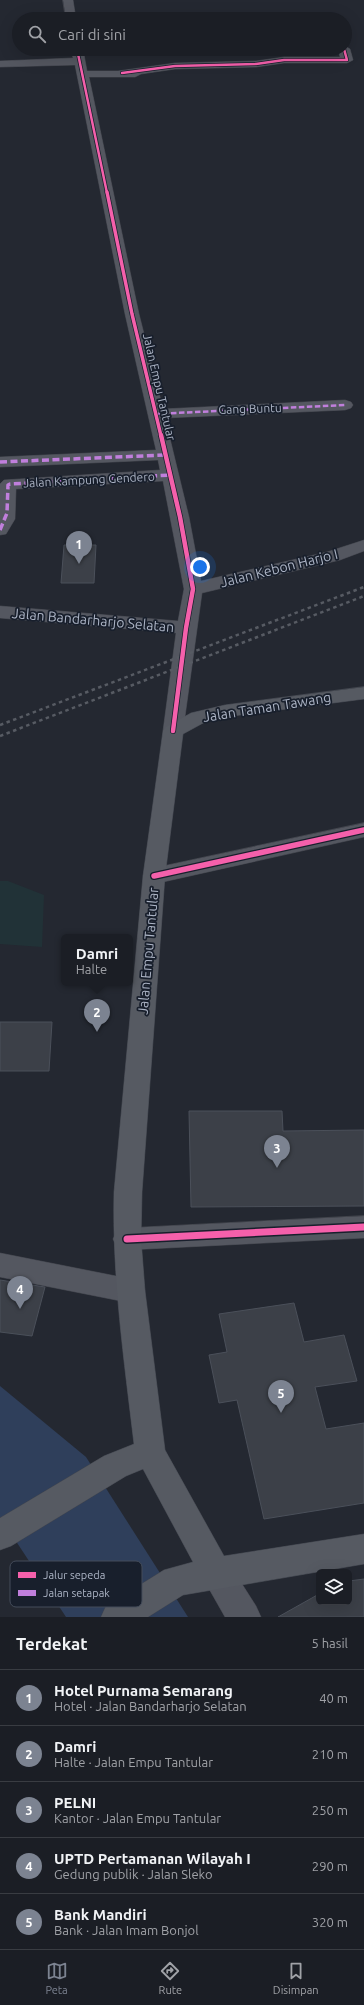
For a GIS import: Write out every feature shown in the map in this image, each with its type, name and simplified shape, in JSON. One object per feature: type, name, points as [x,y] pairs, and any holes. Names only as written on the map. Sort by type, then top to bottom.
[{"type":"main road","name":"Jalan Taman Tawang","points":[[173,731],[198,717],[225,711],[364,693]]},
{"type":"main road","name":"Jalan Empu Tantular","points":[[150,1452],[131,1291],[127,1239],[128,1192],[154,876],[173,731]]},
{"type":"main road","points":[[0,1535],[115,1466],[150,1452],[216,1572]]},
{"type":"main road","points":[[142,1602],[176,1581],[216,1572],[364,1549]]},
{"type":"main road","points":[[118,1617],[134,1607]]},
{"type":"street","points":[[68,0],[70,12]]},
{"type":"street","points":[[122,73],[175,66],[256,64],[285,56]]},
{"type":"street","points":[[310,56],[347,60],[346,56]]},
{"type":"street","points":[[0,64],[80,61],[122,73],[148,76],[245,76]]},
{"type":"street","name":"Jalan Empu Tantular","points":[[80,61],[132,314],[180,517],[193,589],[186,628],[184,655],[173,731]]},
{"type":"street","name":"Gang Buntu","points":[[155,414],[345,405]]},
{"type":"street","name":"Jalan Kampung Gendero","points":[[0,462],[165,455]]},
{"type":"street","name":"Jalan Kampung Gendero","points":[[0,530],[8,512],[7,489],[8,485],[10,484],[170,475]]},
{"type":"street","name":"Jalan Kebon Harjo I","points":[[193,589],[333,556],[364,545]]},
{"type":"street","name":"Jalan Bandarharjo Selatan","points":[[0,612],[186,628]]},
{"type":"street","points":[[154,876],[364,830]]},
{"type":"street","points":[[127,1239],[364,1227]]},
{"type":"street","points":[[0,1265],[131,1291]]},
{"type":"street","points":[[216,1572],[244,1617]]},
{"type":"shaded area","points":[[0,881],[8,881],[44,895],[42,947],[0,944]]},
{"type":"water","points":[[0,1386],[86,1457],[188,1617],[66,1617],[59,1607],[142,1607],[142,1561],[29,1561],[0,1517]]},
{"type":"building","points":[[64,545],[96,545],[94,583],[61,583]]},
{"type":"building","points":[[0,1022],[52,1022],[49,1071],[0,1071]]},
{"type":"building","points":[[189,1111],[282,1111],[283,1131],[364,1130],[364,1206],[191,1207]]},
{"type":"building","points":[[0,1280],[45,1287],[32,1336],[0,1332]]},
{"type":"building","points":[[294,1303],[304,1342],[344,1335],[357,1381],[315,1387],[326,1429],[364,1423],[364,1503],[264,1519],[237,1400],[219,1403],[209,1355],[227,1352],[219,1314]]},
{"type":"building","points":[[364,1579],[364,1617],[278,1617],[316,1596],[316,1605],[352,1605],[352,1581]]},
{"type":"railway","points":[[0,725],[364,587]]},
{"type":"railway","points":[[0,736],[364,596]]},
{"type":"marked path","points":[[155,414],[345,405]]},
{"type":"marked path","points":[[0,462],[165,455]]},
{"type":"marked path","points":[[0,530],[6,519],[7,491],[8,485],[10,484],[170,475]]},
{"type":"cycle path","points":[[78,56],[132,314],[180,517],[193,589],[186,628],[184,655],[173,731]]},
{"type":"cycle path","points":[[122,73],[175,66],[256,64],[284,60],[347,60],[346,56]]},
{"type":"cycle path","points":[[154,876],[364,830]]},
{"type":"cycle path","points":[[127,1239],[364,1227]]},
{"type":"place","name":"Hotel Purnama Semarang","points":[[79,564]]},
{"type":"place","name":"Damri","points":[[97,1032]]},
{"type":"place","name":"PELNI","points":[[277,1168]]},
{"type":"place","name":"UPTD Pertamanan Wilayah I","points":[[20,1309]]},
{"type":"place","name":"Bank Mandiri","points":[[281,1413]]}]
